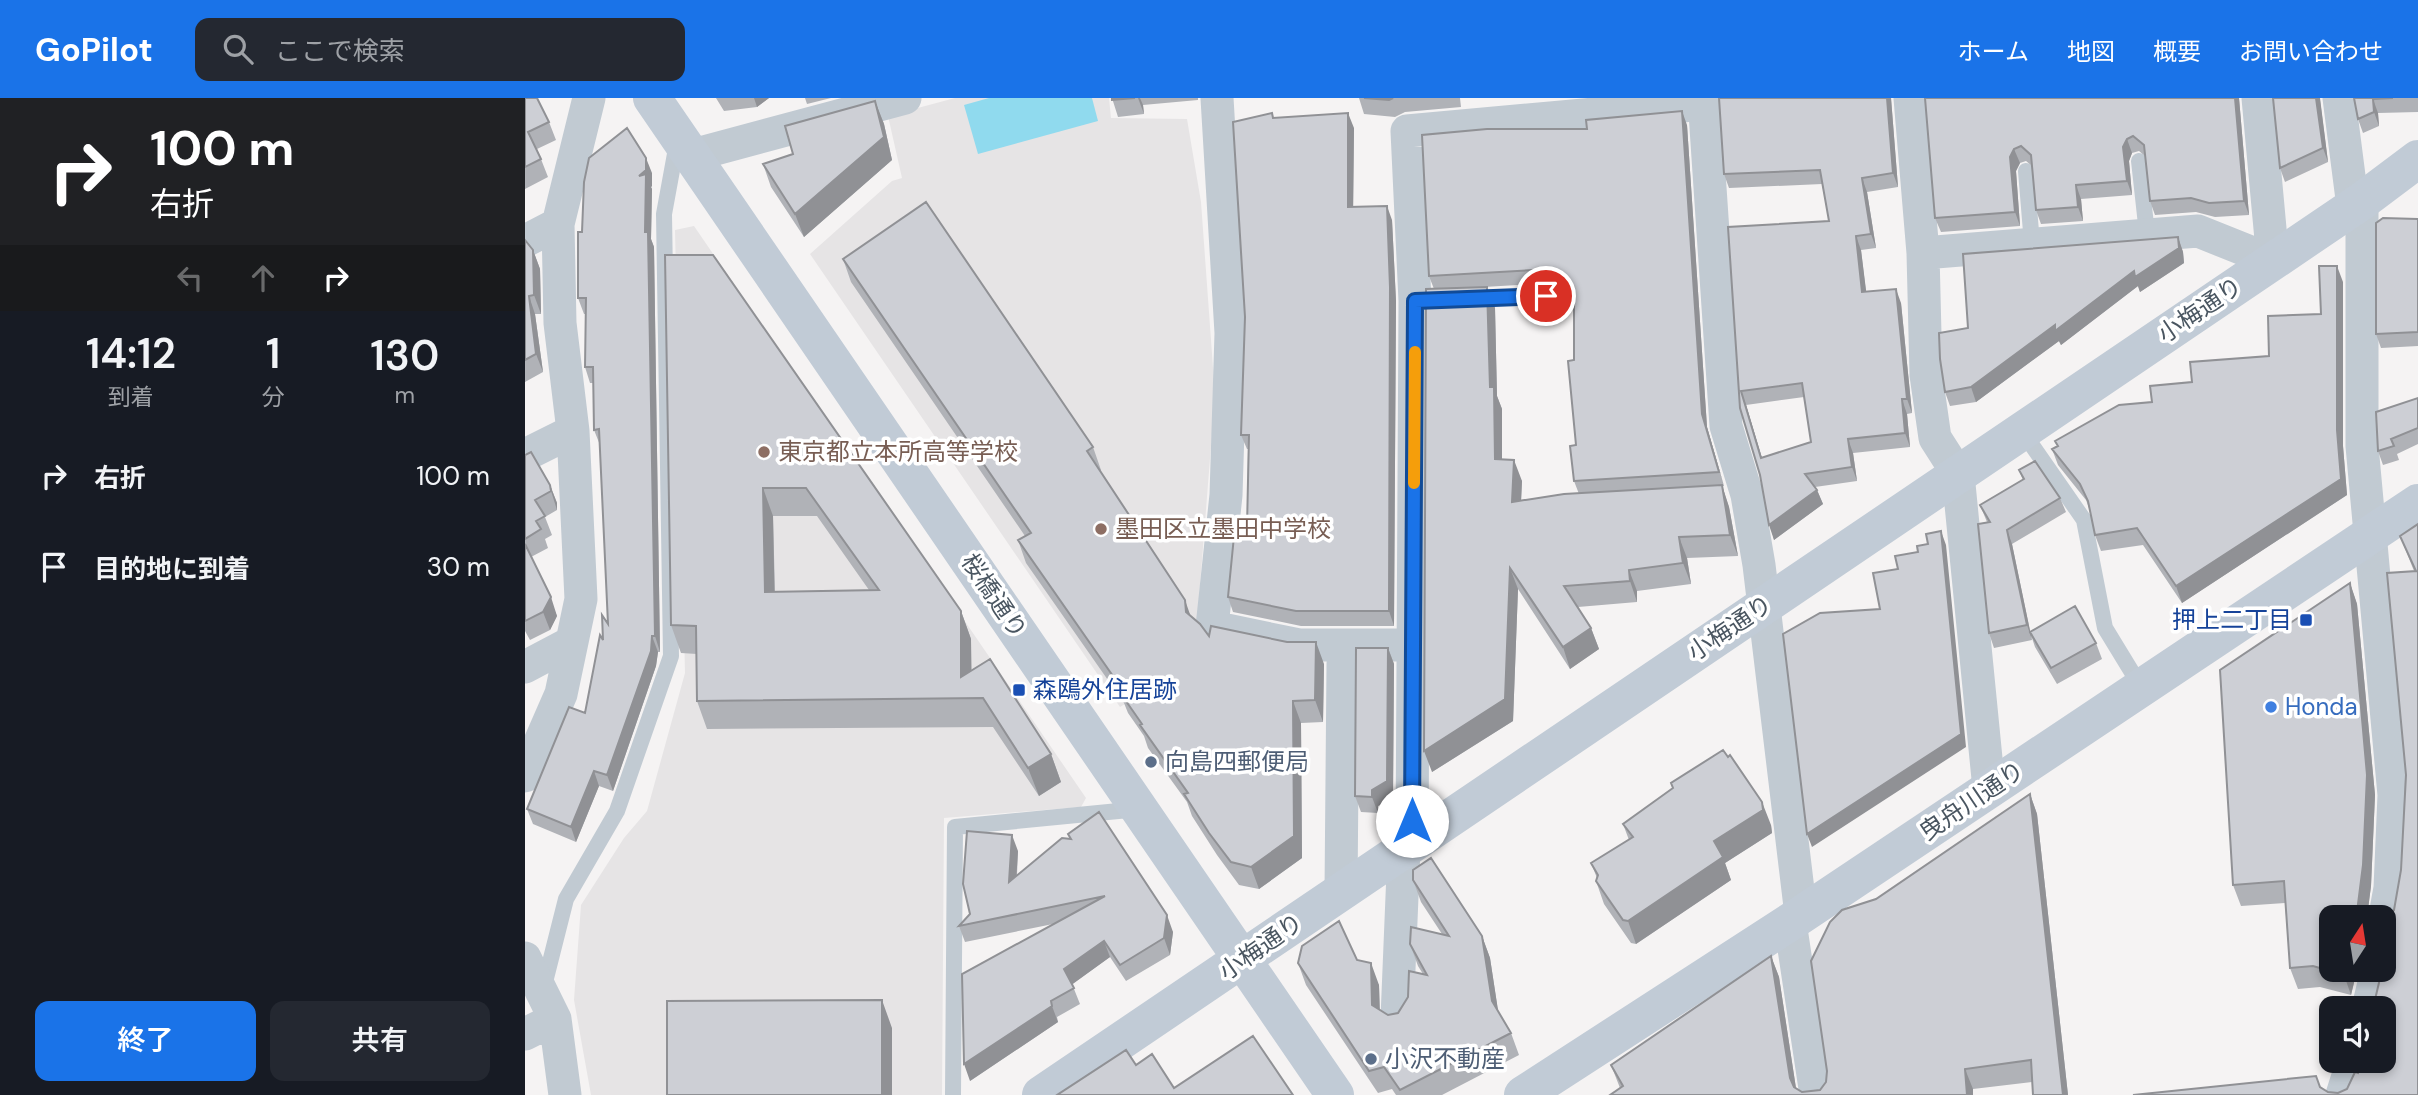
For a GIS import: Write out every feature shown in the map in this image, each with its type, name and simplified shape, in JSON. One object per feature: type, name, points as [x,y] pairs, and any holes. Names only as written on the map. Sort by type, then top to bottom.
[{"type":"street","points":[[525,776],[561,694],[581,599],[573,431],[560,323],[558,224],[589,98]]},
{"type":"street","name":"桜橋通り","points":[[652,98],[1335,1095]]},
{"type":"street","points":[[685,145],[905,98]]},
{"type":"street","points":[[1217,98],[1231,333],[1226,495],[1212,627],[1299,645],[1412,645]]},
{"type":"street","points":[[1910,98],[1923,253],[1926,375],[1935,438],[1958,474],[1989,789]]},
{"type":"street","points":[[1923,253],[2197,231],[2273,261],[2258,98]]},
{"type":"street","points":[[2339,98],[2358,204],[2362,446],[2394,795],[2387,905]]},
{"type":"street","points":[[1397,1018],[1408,846],[1422,301],[1407,131],[1504,109],[1704,101],[1726,426],[1764,605],[1795,919],[1816,1095]]},
{"type":"street","name":"小梅通り","points":[[1041,1095],[2358,204],[2418,159]]},
{"type":"street","points":[[525,241],[558,224]]},
{"type":"street","points":[[525,455],[573,431]]},
{"type":"street","name":"曳舟川通り","points":[[1523,1095],[1795,919],[2418,503]]},
{"type":"street","points":[[525,667],[572,642]]},
{"type":"street","points":[[1341,892],[1343,664]]},
{"type":"street","points":[[525,958],[549,1005],[565,1095]]},
{"type":"street","points":[[525,1034],[549,1005]]},
{"type":"street","points":[[2342,1095],[2349,1073]]},
{"type":"lane","points":[[549,1005],[566,899],[617,811],[671,656],[664,214],[685,145]]},
{"type":"lane","points":[[2139,161],[2147,234]]},
{"type":"lane","points":[[2026,171],[2032,244]]},
{"type":"lane","points":[[1454,300],[1546,296]]},
{"type":"lane","points":[[2022,431],[2084,520],[2105,628],[2141,687]]},
{"type":"lane","points":[[953,1095],[955,827],[1139,809]]},
{"type":"shaded area","name":"墨田区立墨田中学校","points":[[955,98],[1109,98],[1111,118],[1187,119],[1201,202],[1215,395],[1194,662],[1120,707],[810,254],[892,181],[902,178],[888,116]]},
{"type":"shaded area","name":"東京都立本所高等学校","points":[[694,226],[1086,798],[1081,807],[944,818],[942,1095],[591,1095],[574,1000],[581,905],[624,838],[647,811],[685,673],[675,230]]},
{"type":"water","points":[[989,98],[1092,98],[1098,121],[978,154],[964,105]]},
{"type":"building","points":[[525,98],[537,98],[549,122],[528,132],[541,159],[525,167]]},
{"type":"building","points":[[1719,98],[1887,98],[1893,173],[1862,178],[1871,234],[1856,236],[1862,292],[1896,289],[1907,399],[1902,399],[1905,433],[1848,439],[1852,467],[1805,474],[1817,490],[1769,525],[1760,475],[1740,408],[1728,227],[1829,221],[1820,170],[1724,174]],"holes":[[[1802,383],[1811,442],[1761,458],[1741,391]]]},
{"type":"building","points":[[1925,98],[2235,98],[2244,201],[2209,203],[2191,198],[2150,201],[2144,145],[2133,136],[2127,139],[2123,147],[2127,181],[2076,185],[2078,207],[2036,210],[2031,155],[2021,146],[2014,149],[2010,157],[2015,212],[1935,218]]},
{"type":"building","points":[[2273,98],[2316,98],[2323,148],[2280,168]]},
{"type":"building","points":[[2354,98],[2393,98],[2373,99],[2374,112],[2358,119]]},
{"type":"building","points":[[875,101],[884,137],[795,214],[763,164],[793,154],[785,126]]},
{"type":"building","points":[[1682,111],[1702,414],[1719,472],[1574,481],[1570,446],[1576,445],[1568,361],[1574,360],[1574,292],[1549,291],[1550,269],[1429,276],[1422,135],[1487,129],[1587,129],[1586,120]]},
{"type":"building","points":[[1272,113],[1273,118],[1348,113],[1348,207],[1387,206],[1390,287],[1389,611],[1296,611],[1228,597],[1235,526],[1247,527],[1249,435],[1241,435],[1245,317],[1233,122]]},
{"type":"building","points":[[627,128],[646,158],[646,170],[639,176],[646,174],[645,232],[648,232],[655,636],[652,636],[651,651],[607,775],[594,771],[571,827],[527,809],[569,707],[585,713],[600,635],[603,640],[602,615],[608,624],[599,429],[594,430],[593,367],[585,367],[586,298],[578,298],[578,232],[582,232],[584,182],[589,158]]},
{"type":"building","points":[[926,202],[1093,447],[1087,451],[1185,600],[1186,612],[1209,636],[1211,626],[1287,642],[1316,642],[1315,700],[1293,701],[1294,836],[1251,867],[1231,862],[1209,833],[1184,794],[1188,793],[1119,691],[1122,689],[1018,540],[1031,533],[843,259]]},
{"type":"building","points":[[2383,218],[2418,219],[2418,332],[2376,334],[2376,223]]},
{"type":"building","points":[[2178,237],[2179,248],[2135,277],[2134,271],[2055,331],[2055,325],[1971,387],[1945,392],[1939,333],[1968,328],[1963,254]]},
{"type":"building","points":[[525,240],[533,250],[534,295],[529,296],[536,354],[525,360]]},
{"type":"building","points":[[665,255],[713,255],[961,611],[961,677],[990,659],[1051,754],[1028,768],[983,698],[697,701],[696,626],[671,625]],"holes":[[[763,488],[806,488],[879,590],[765,592]]]},
{"type":"building","points":[[2319,266],[2337,266],[2337,430],[2341,479],[2176,586],[2137,528],[2095,535],[2088,501],[2080,484],[2052,449],[2058,446],[2055,441],[2119,405],[2152,402],[2150,386],[2192,382],[2190,362],[2269,356],[2268,316],[2321,314]]},
{"type":"building","points":[[1487,287],[1490,387],[1494,387],[1495,459],[1514,460],[1512,502],[1564,494],[1722,485],[1730,535],[1679,537],[1683,563],[1629,570],[1630,581],[1564,586],[1591,628],[1563,647],[1510,568],[1505,699],[1424,751],[1426,289]]},
{"type":"building","points":[[2418,398],[2418,428],[2391,439],[2394,446],[2378,451],[2376,412]]},
{"type":"building","points":[[531,452],[551,491],[535,500],[545,516],[536,521],[541,529],[525,539],[525,455]]},
{"type":"building","points":[[2035,461],[2060,498],[2007,530],[2027,625],[1989,633],[1978,524],[1990,522],[1980,505],[2024,479],[2019,470]]},
{"type":"building","points":[[2418,524],[2418,1095],[2133,1095],[2316,1076],[2320,1087],[2328,1092],[2338,1093],[2347,1089],[2355,1073],[2396,1073],[2396,996],[2376,996],[2379,982],[2396,982],[2395,905],[2401,870],[2406,775],[2387,573],[2416,571],[2400,536]]},
{"type":"building","points":[[1941,531],[1961,734],[1807,834],[1783,634],[1820,613],[1880,609],[1873,573],[1898,569],[1895,556],[1918,552],[1917,546],[1928,544],[1926,534]]},
{"type":"building","points":[[525,544],[551,597],[543,612],[525,621]]},
{"type":"building","points":[[2350,583],[2367,775],[2363,865],[2358,905],[2319,905],[2319,968],[2290,968],[2284,881],[2233,885],[2220,670]]},
{"type":"building","points":[[2075,606],[2096,643],[2051,668],[2030,632]]},
{"type":"building","points":[[1356,648],[1388,648],[1387,781],[1372,790],[1372,797],[1355,796]]},
{"type":"building","points":[[1723,750],[1728,757],[1730,755],[1762,802],[1763,810],[1714,841],[1723,857],[1628,921],[1623,920],[1596,881],[1598,875],[1591,863],[1633,837],[1623,824],[1673,788],[1671,783]]},
{"type":"building","points":[[2030,794],[2063,1095],[2033,1095],[2031,1060],[1965,1069],[1967,1095],[1610,1095],[1623,1086],[1611,1065],[1771,956],[1790,1078],[1794,1087],[1802,1092],[1820,1090],[1826,1082],[1827,1071],[1811,961],[1830,922],[1842,910],[1876,899]]},
{"type":"building","points":[[1099,812],[1167,915],[1164,938],[1120,965],[1104,941],[1064,969],[1074,988],[1051,1001],[1052,1006],[964,1064],[962,974],[1105,896],[959,926],[970,914],[963,884],[967,831],[1012,835],[1009,882],[1062,838],[1071,839],[1068,834]]},
{"type":"building","points":[[1431,858],[1482,936],[1492,1001],[1511,1033],[1400,1090],[1384,1067],[1369,1071],[1298,963],[1302,946],[1339,921],[1357,960],[1371,963],[1372,1005],[1388,1015],[1398,1013],[1408,997],[1409,971],[1427,975],[1410,944],[1411,927],[1449,936],[1413,880],[1413,870]]},
{"type":"building","points":[[882,1000],[882,1095],[667,1095],[667,1001]]},
{"type":"building","points":[[1253,1036],[1293,1095],[1057,1095],[1126,1050],[1136,1065],[1152,1054],[1174,1088]]},
{"type":"slow traffic","points":[[1414,483],[1415,352]]},
{"type":"place","name":"東京都立本所高等学校","points":[[764,452]]},
{"type":"place","name":"墨田区立墨田中学校","points":[[1101,529]]},
{"type":"place","name":"押上二丁目","points":[[2306,620]]},
{"type":"place","name":"森鴎外住居跡","points":[[1019,690]]},
{"type":"place","name":"Honda","points":[[2271,707]]},
{"type":"place","name":"向島四郵便局","points":[[1151,762]]},
{"type":"place","name":"小沢不動産","points":[[1371,1059]]},
{"type":"route","points":[[1412,821],[1415,301],[1546,296]]}]
